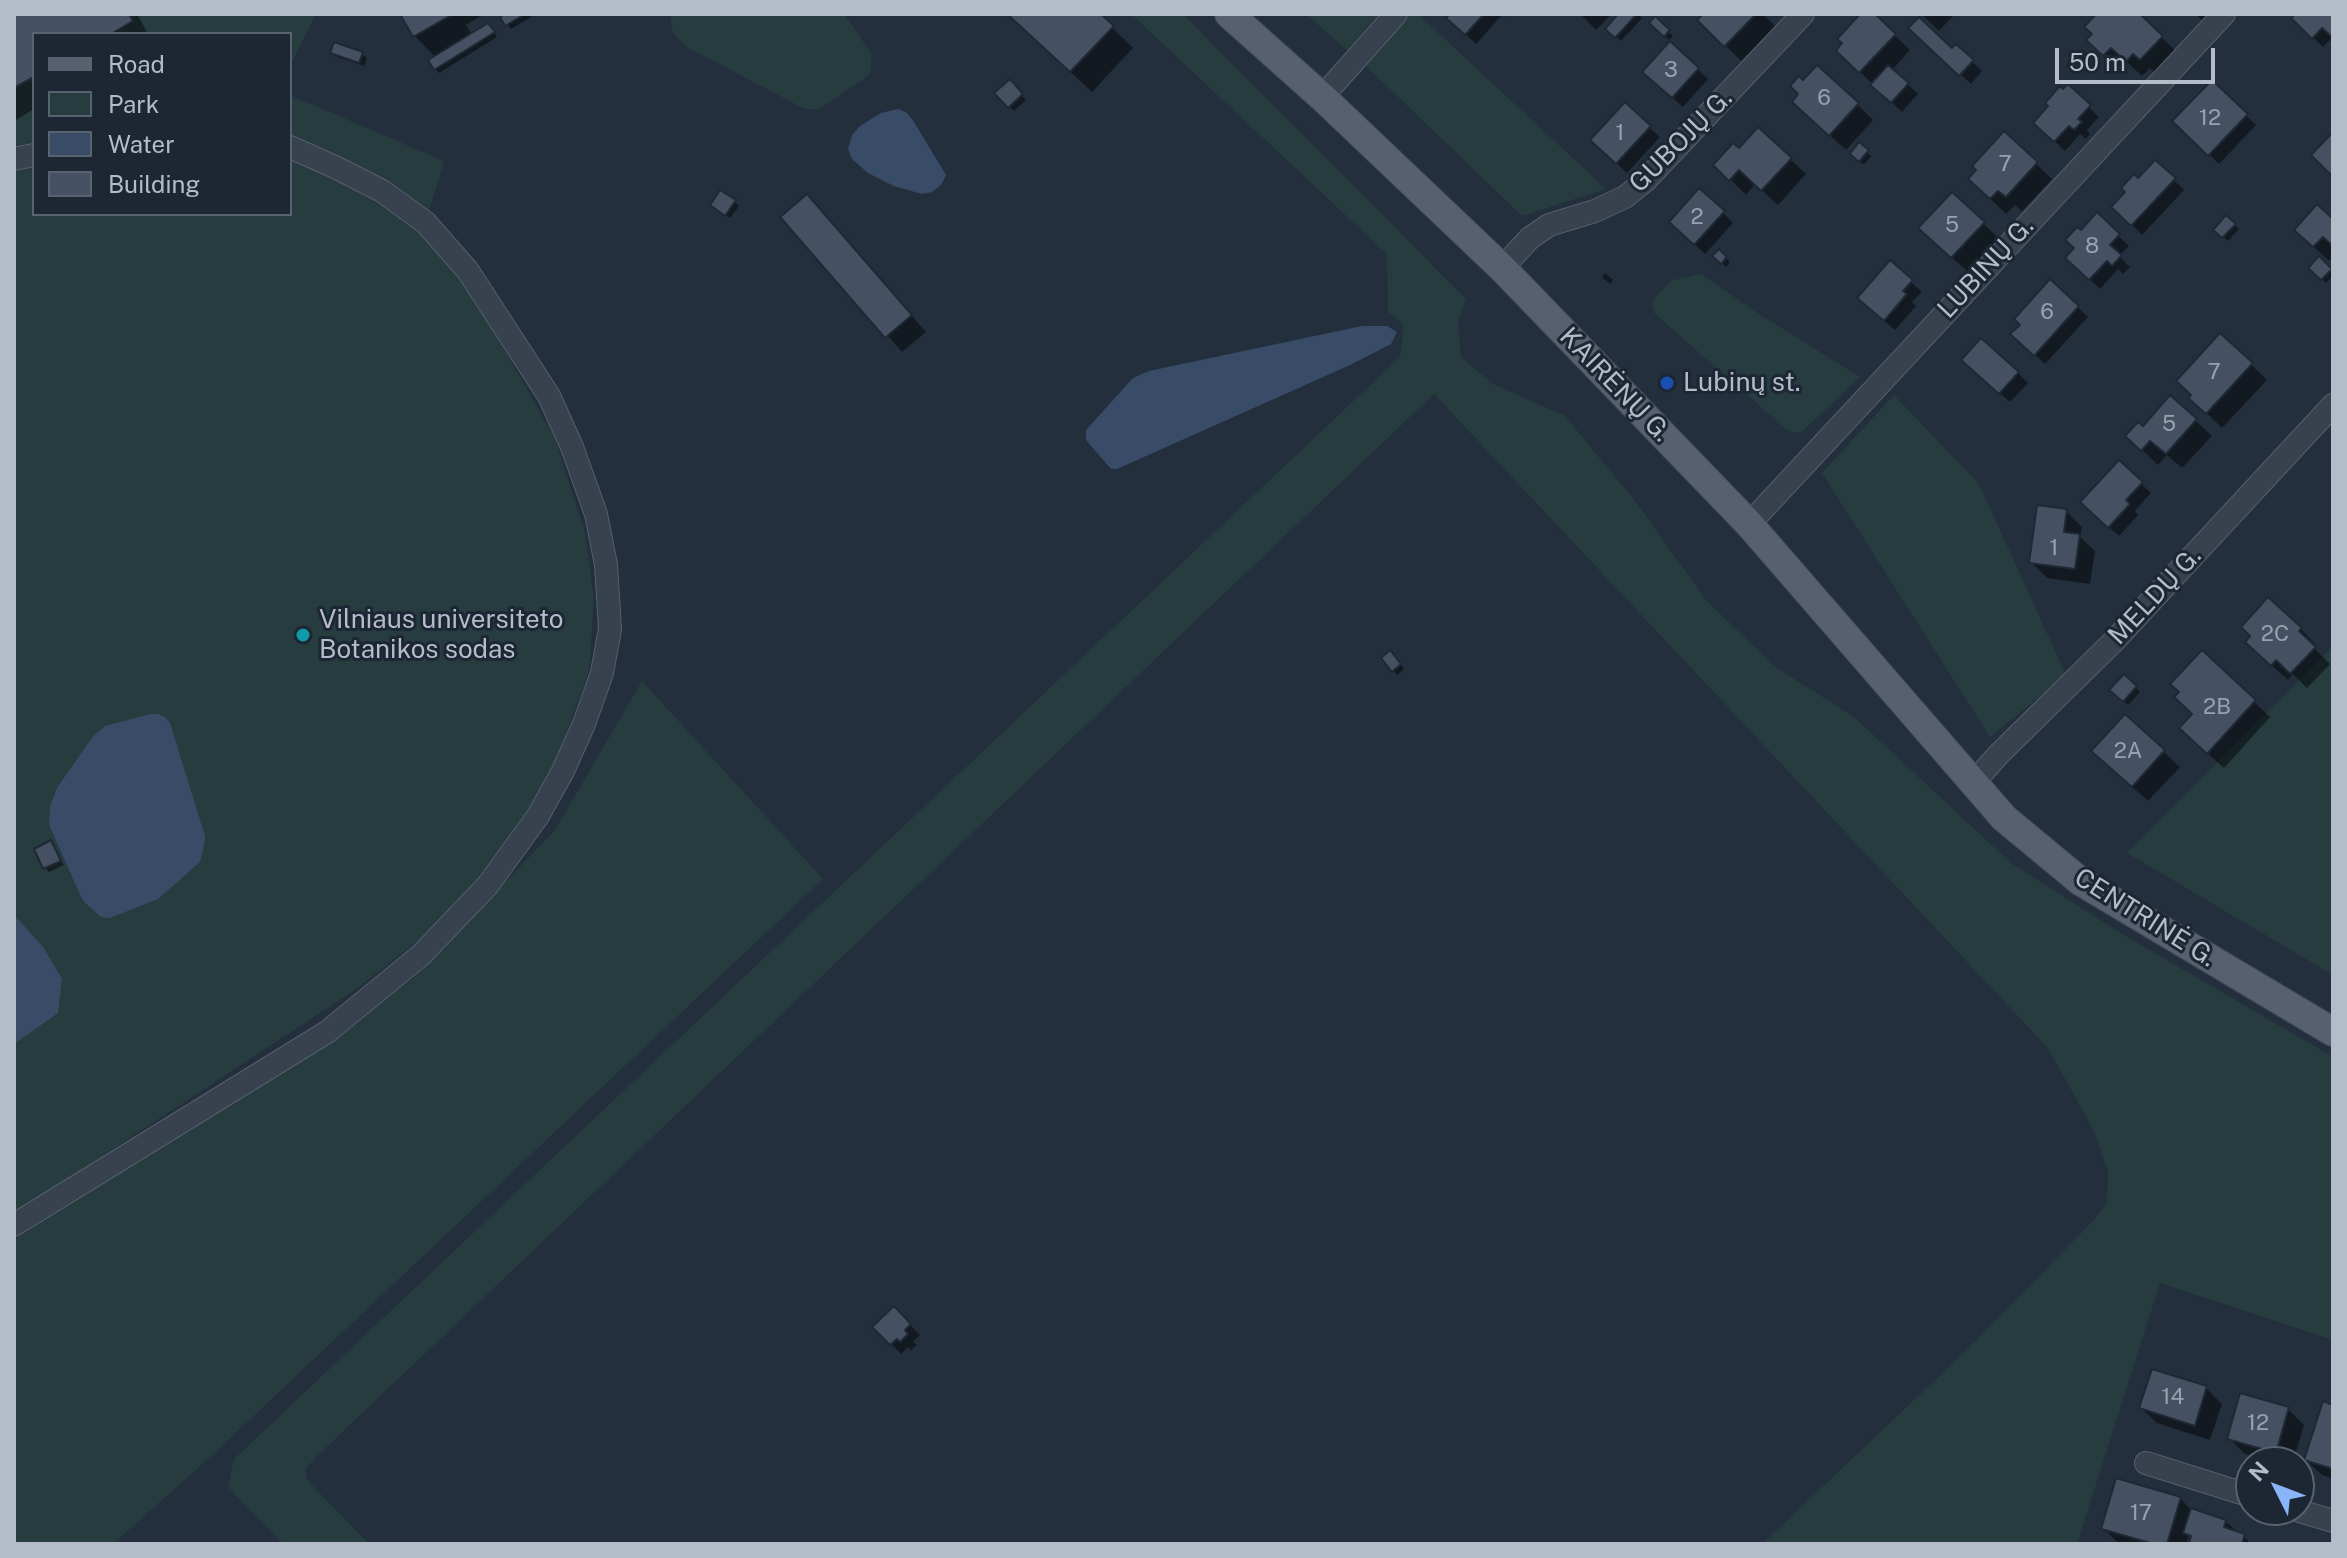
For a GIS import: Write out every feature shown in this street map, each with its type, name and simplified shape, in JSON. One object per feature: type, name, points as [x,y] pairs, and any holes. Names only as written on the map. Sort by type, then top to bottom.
[{"type":"main road","name":"KAIRĖNŲ G.","points":[[1229,14],[1322,97],[1502,268],[1749,524],[1973,783]]},
{"type":"main road","name":"CENTRINĖ G.","points":[[1973,783],[2004,818],[2080,881],[2333,1032]]},
{"type":"street","points":[[1322,97],[1396,14]]},
{"type":"street","name":"GUBOJŲ G.","points":[[1502,268],[1530,238],[1549,225],[1595,211],[1625,197],[1645,181],[1803,14]]},
{"type":"street","name":"LUBINŲ G.","points":[[1749,524],[2224,14]]},
{"type":"street","points":[[14,1225],[327,1032],[421,955],[488,885],[538,816],[563,771],[602,673],[610,629],[606,565],[596,514],[572,447],[549,396],[468,271],[426,223],[382,191],[292,148]]},
{"type":"street","name":"MELDŲ G.","points":[[1973,783],[2113,642],[2333,405]]},
{"type":"street","points":[[2146,1463],[2235,1491]]},
{"type":"green space","name":"Vilniaus universiteto Botanikos sodas","points":[[14,14],[316,14],[292,62],[292,32],[32,32],[32,216],[292,216],[292,96],[444,161],[423,231],[480,307],[555,439],[585,532],[594,600],[589,671],[564,740],[533,809],[488,871],[432,930],[355,990],[14,1214]]},
{"type":"green space","points":[[670,14],[844,14],[871,53],[871,68],[868,76],[819,109],[801,107],[685,46],[673,33]]},
{"type":"green space","points":[[1131,14],[1183,14],[1466,299],[1458,322],[1461,357],[1493,384],[1565,416],[1635,501],[1706,600],[1774,666],[1854,717],[2011,863],[2124,935],[2333,1057],[2333,1340],[2160,1283],[2077,1544],[1762,1544],[1969,1348],[2091,1223],[2107,1203],[2108,1172],[2094,1131],[2048,1048],[1434,394],[315,1458],[305,1470],[307,1480],[369,1544],[283,1544],[228,1487],[234,1459],[1400,357],[1404,325],[1388,312],[1387,254]]},
{"type":"green space","points":[[1306,14],[1379,14],[1347,50]]},
{"type":"green space","points":[[1410,14],[1418,14],[1606,189],[1522,216],[1366,66]]},
{"type":"green space","points":[[1701,274],[1860,377],[1803,431],[1793,433],[1786,429],[1655,314],[1652,302],[1670,281]]},
{"type":"green space","points":[[1894,395],[1979,484],[2066,675],[1990,737],[1822,473]]},
{"type":"green space","points":[[2333,646],[2333,975],[2127,853]]},
{"type":"green space","points":[[642,681],[823,879],[208,1459],[113,1544],[14,1544],[14,1240],[321,1047],[413,978],[555,830]]},
{"type":"water","points":[[898,109],[907,113],[914,122],[946,175],[941,185],[932,192],[922,194],[894,186],[868,173],[852,159],[848,149],[852,135],[860,126],[881,113]]},
{"type":"water","points":[[1362,326],[1387,326],[1397,332],[1391,344],[1350,365],[1117,469],[1111,469],[1086,440],[1086,430],[1133,378],[1149,371]]},
{"type":"water","points":[[150,714],[165,717],[170,723],[205,836],[204,846],[200,862],[158,899],[110,918],[101,917],[83,901],[49,825],[50,806],[57,788],[93,736],[105,726]]},
{"type":"water","points":[[14,915],[43,947],[62,979],[58,1013],[14,1044]]},
{"type":"building","points":[[14,14],[129,14],[133,21],[114,32],[32,32],[32,78],[14,88]]},
{"type":"building","points":[[400,14],[453,14],[413,37]]},
{"type":"building","points":[[525,14],[505,26],[500,17]]},
{"type":"building","points":[[1007,14],[1101,14],[1114,26],[1070,72]]},
{"type":"building","points":[[1450,14],[1484,14],[1465,35],[1446,18]]},
{"type":"building","points":[[1618,14],[1637,14],[1615,38],[1605,29]]},
{"type":"building","points":[[1703,14],[1756,14],[1724,47],[1697,20]]},
{"type":"building","points":[[1860,14],[1875,14],[1896,34],[1859,73],[1836,51],[1842,43],[1837,39]]},
{"type":"building","points":[[2096,14],[2140,14],[2163,36],[2140,60],[2133,54],[2126,62],[2111,48],[2103,56],[2086,40],[2092,34],[2084,27]]},
{"type":"building","points":[[2295,14],[2333,14],[2333,36],[2322,28],[2312,39],[2291,18]]},
{"type":"building","points":[[1655,16],[1670,30],[1664,37],[1649,23]]},
{"type":"building","points":[[1919,17],[1952,48],[1956,44],[1974,60],[1959,76],[1908,28]]},
{"type":"building","points":[[488,23],[495,32],[434,70],[428,60]]},
{"type":"building","points":[[1670,41],[1699,68],[1672,98],[1642,72]]},
{"type":"building","points":[[334,42],[363,52],[359,63],[330,53]]},
{"type":"building","points":[[1817,65],[1859,103],[1829,136],[1792,102],[1798,94],[1790,86],[1799,76],[1803,80]]},
{"type":"building","points":[[1888,65],[1909,83],[1891,103],[1870,85]]},
{"type":"building","points":[[1010,79],[1023,94],[1008,108],[994,93]]},
{"type":"building","points":[[2212,80],[2248,114],[2208,156],[2172,121]]},
{"type":"building","points":[[2068,84],[2091,105],[2078,119],[2082,122],[2074,130],[2069,126],[2054,142],[2033,123],[2060,86],[2063,89]]},
{"type":"building","points":[[1625,102],[1651,126],[1616,164],[1590,140]]},
{"type":"building","points":[[1758,127],[1792,158],[1761,191],[1739,170],[1729,181],[1713,165],[1733,143],[1739,148]]},
{"type":"building","points":[[2004,131],[2038,162],[2006,197],[1998,191],[1990,199],[1968,179],[1976,170],[1972,166]]},
{"type":"building","points":[[2333,132],[2333,177],[2311,155]]},
{"type":"building","points":[[1859,142],[1869,150],[1859,162],[1850,154]]},
{"type":"building","points":[[2155,160],[2176,178],[2131,226],[2111,207],[2125,192],[2121,188],[2134,174],[2138,178]]},
{"type":"building","points":[[1699,188],[1725,211],[1694,245],[1669,222]]},
{"type":"building","points":[[720,190],[736,200],[725,216],[710,205]]},
{"type":"building","points":[[1952,192],[1985,222],[1951,258],[1918,228]]},
{"type":"building","points":[[807,194],[912,315],[885,338],[780,217]]},
{"type":"building","points":[[2317,204],[2333,219],[2333,246],[2323,237],[2313,247],[2294,230]]},
{"type":"building","points":[[2097,212],[2120,234],[2110,245],[2122,255],[2112,266],[2107,261],[2089,280],[2065,258],[2074,248],[2065,240],[2077,227],[2081,230]]},
{"type":"building","points":[[2226,215],[2236,224],[2222,238],[2213,230]]},
{"type":"building","points":[[1719,249],[1727,257],[1721,264],[1712,256]]},
{"type":"building","points":[[2319,256],[2332,269],[2321,280],[2308,268]]},
{"type":"building","points":[[1890,260],[1913,280],[1903,291],[1907,294],[1884,321],[1857,298]]},
{"type":"building","points":[[2050,279],[2079,306],[2034,356],[2010,334],[2020,325],[2014,319]]},
{"type":"building","points":[[2220,333],[2253,363],[2206,414],[2188,398],[2191,395],[2176,381]]},
{"type":"building","points":[[1981,338],[2019,372],[1999,394],[1961,360]]},
{"type":"building","points":[[2170,395],[2197,419],[2166,454],[2150,441],[2141,451],[2125,436],[2138,422],[2143,426]]},
{"type":"building","points":[[2119,460],[2143,482],[2126,500],[2130,504],[2108,528],[2080,502]]},
{"type":"building","points":[[2037,505],[2067,509],[2064,532],[2080,534],[2075,569],[2029,563]]},
{"type":"building","points":[[2268,597],[2302,628],[2299,631],[2316,647],[2290,674],[2276,660],[2271,666],[2245,642],[2250,636],[2241,627]]},
{"type":"building","points":[[1390,650],[1401,664],[1392,672],[1381,658]]},
{"type":"building","points":[[2202,650],[2256,700],[2207,754],[2179,728],[2192,714],[2174,697],[2179,692],[2170,684]]},
{"type":"building","points":[[2124,674],[2137,686],[2123,702],[2109,690]]},
{"type":"building","points":[[2125,714],[2165,750],[2132,787],[2091,751]]},
{"type":"building","points":[[51,840],[61,861],[43,869],[34,849]]},
{"type":"building","points":[[894,1306],[911,1324],[905,1330],[908,1334],[900,1342],[897,1339],[890,1345],[872,1327]]},
{"type":"building","points":[[2152,1369],[2207,1386],[2195,1426],[2139,1408]]},
{"type":"building","points":[[2240,1393],[2289,1407],[2278,1446],[2252,1446],[2227,1439]]},
{"type":"building","points":[[2323,1401],[2333,1405],[2333,1469],[2315,1463],[2315,1446],[2309,1446]]},
{"type":"building","points":[[2116,1478],[2181,1497],[2167,1544],[2154,1544],[2101,1529]]},
{"type":"building","points":[[2191,1508],[2226,1520],[2224,1527],[2245,1534],[2242,1544],[2189,1544],[2191,1536],[2183,1533]]},
{"type":"place","name":"Lubinų st.","points":[[1667,383]]},
{"type":"place","name":"Vilniaus universiteto Botanikos sodas","points":[[303,635]]}]
